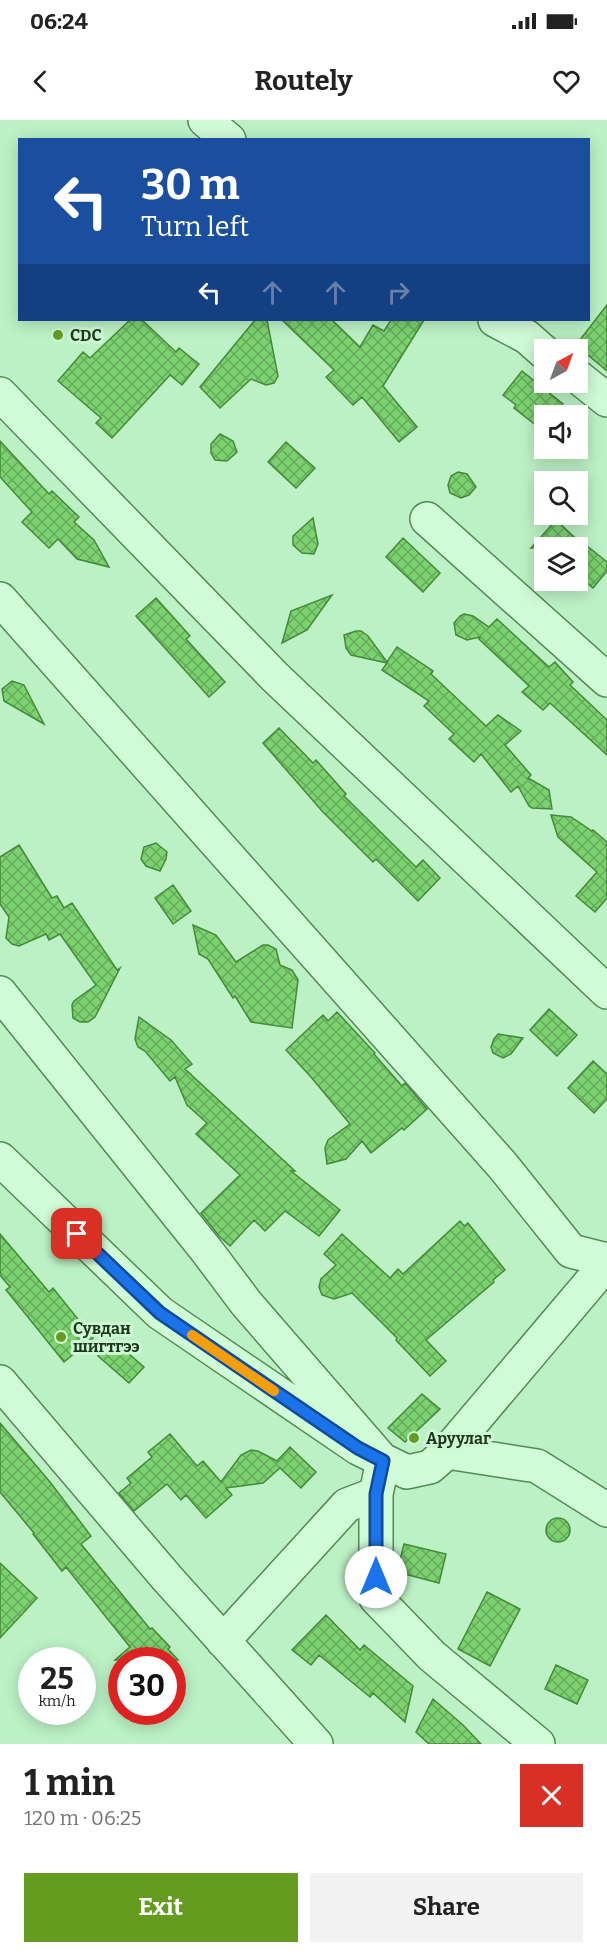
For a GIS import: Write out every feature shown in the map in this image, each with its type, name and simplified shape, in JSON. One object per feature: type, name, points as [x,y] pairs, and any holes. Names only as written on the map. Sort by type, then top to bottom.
[{"type":"street","points":[[205,120],[227,138]]},
{"type":"street","points":[[497,321],[534,344]]},
{"type":"street","points":[[588,385],[607,400]]},
{"type":"street","points":[[0,394],[275,677],[607,992]]},
{"type":"street","points":[[427,519],[607,680]]},
{"type":"street","points":[[0,599],[503,1166],[571,1251],[607,1261],[447,1452],[430,1467],[407,1472],[358,1448],[160,1313],[0,1159]]},
{"type":"street","points":[[0,993],[200,1242],[246,1303],[383,1461]]},
{"type":"street","points":[[0,1382],[167,1578],[316,1744]]},
{"type":"street","points":[[447,1452],[537,1466],[607,1510]]},
{"type":"street","points":[[383,1461],[376,1494],[376,1598],[432,1656],[538,1744]]},
{"type":"street","points":[[223,1641],[347,1505],[376,1494]]},
{"type":"building","points":[[607,305],[607,371],[588,355],[588,339],[581,339]]},
{"type":"building","points":[[129,321],[143,321],[176,352],[179,348],[199,364],[182,385],[170,375],[112,438],[96,423],[101,418],[58,381],[83,352],[90,358]]},
{"type":"building","points":[[254,321],[267,321],[278,376],[274,383],[266,385],[251,379],[220,408],[200,387]]},
{"type":"building","points":[[283,321],[333,321],[360,347],[373,325],[384,331],[390,321],[423,321],[383,386],[417,427],[399,442],[362,397],[353,405],[326,377],[334,370]]},
{"type":"building","points":[[522,371],[534,381],[534,393],[549,393],[563,404],[534,405],[534,424],[514,408],[516,405],[503,395]]},
{"type":"building","points":[[220,434],[233,441],[237,452],[227,461],[215,460],[211,453],[211,444]]},
{"type":"building","points":[[0,441],[49,494],[52,491],[79,517],[74,522],[94,540],[109,567],[77,559],[58,539],[49,548],[22,522],[32,512],[0,477]]},
{"type":"building","points":[[286,442],[315,468],[296,488],[268,462]]},
{"type":"building","points":[[458,472],[467,474],[476,487],[469,495],[461,498],[450,493],[448,485],[451,476]]},
{"type":"building","points":[[313,518],[318,544],[314,554],[302,553],[293,545],[293,536]]},
{"type":"building","points":[[552,525],[561,525],[574,537],[541,537]]},
{"type":"building","points":[[403,538],[440,573],[423,592],[386,557]]},
{"type":"building","points":[[588,547],[607,562],[607,571],[593,588],[588,584]]},
{"type":"building","points":[[332,595],[307,630],[282,643],[291,611]]},
{"type":"building","points":[[156,598],[190,636],[186,639],[225,682],[209,697],[136,616]]},
{"type":"building","points":[[464,614],[473,616],[489,627],[497,619],[549,667],[555,662],[573,682],[570,685],[607,720],[607,755],[550,703],[543,710],[522,692],[529,686],[479,639],[480,637],[467,640],[456,635],[454,623]]},
{"type":"building","points":[[361,631],[368,636],[387,662],[397,647],[433,671],[431,674],[486,726],[498,715],[521,731],[505,745],[531,775],[528,778],[549,790],[552,809],[529,806],[518,786],[511,792],[481,754],[474,762],[449,739],[454,734],[424,706],[429,701],[382,670],[387,663],[351,655],[346,648],[344,635]]},
{"type":"building","points":[[12,681],[24,685],[44,724],[4,701],[2,689]]},
{"type":"building","points":[[279,728],[313,763],[316,760],[346,794],[344,796],[416,867],[423,860],[440,878],[418,901],[376,859],[373,862],[322,811],[263,743]]},
{"type":"building","points":[[551,815],[571,817],[593,830],[607,842],[607,898],[595,912],[576,896],[597,872],[558,837]]},
{"type":"building","points":[[156,843],[167,852],[160,871],[146,866],[141,859],[144,847]]},
{"type":"building","points":[[19,845],[52,898],[57,896],[64,908],[72,903],[117,970],[120,968],[95,1017],[88,1022],[80,1022],[73,1018],[72,1005],[96,985],[60,934],[49,940],[46,934],[19,946],[12,944],[6,938],[9,917],[0,904],[0,857]]},
{"type":"building","points":[[173,885],[191,911],[173,924],[155,898]]},
{"type":"building","points":[[193,925],[216,935],[236,962],[263,945],[276,949],[280,965],[292,970],[298,980],[292,1028],[251,1022],[208,959],[199,954]]},
{"type":"building","points":[[549,1009],[577,1035],[557,1056],[530,1030]]},
{"type":"building","points":[[337,1012],[402,1086],[405,1083],[427,1109],[404,1130],[402,1128],[371,1153],[362,1141],[346,1159],[327,1164],[325,1148],[328,1140],[350,1124],[286,1050],[323,1015],[328,1021]]},
{"type":"building","points":[[139,1017],[171,1040],[192,1064],[185,1069],[295,1171],[291,1171],[340,1210],[319,1236],[285,1211],[265,1231],[254,1220],[230,1246],[219,1236],[201,1213],[240,1175],[196,1134],[207,1123],[187,1105],[175,1077],[170,1081],[145,1051],[138,1047],[135,1039]]},
{"type":"building","points":[[498,1034],[523,1038],[511,1054],[503,1058],[493,1053],[491,1047]]},
{"type":"building","points":[[593,1061],[607,1074],[607,1099],[594,1113],[568,1088]]},
{"type":"building","points":[[460,1221],[464,1226],[468,1223],[505,1270],[426,1340],[446,1361],[430,1376],[396,1340],[397,1338],[352,1293],[334,1299],[322,1295],[319,1287],[321,1279],[336,1265],[324,1254],[342,1234],[390,1278],[398,1269],[403,1274]]},
{"type":"building","points":[[0,1234],[49,1292],[53,1288],[93,1338],[64,1362],[6,1290],[10,1287],[0,1275]]},
{"type":"building","points":[[113,1340],[144,1367],[129,1383],[98,1356]]},
{"type":"building","points":[[422,1394],[440,1409],[405,1442],[388,1428]]},
{"type":"building","points":[[0,1423],[50,1482],[91,1536],[81,1544],[150,1629],[152,1628],[170,1647],[130,1647],[66,1567],[62,1571],[0,1492]]},
{"type":"building","points":[[170,1434],[197,1466],[203,1461],[221,1482],[241,1455],[251,1450],[258,1451],[277,1461],[290,1447],[316,1472],[301,1488],[280,1468],[263,1483],[226,1488],[232,1495],[206,1518],[186,1495],[181,1500],[167,1484],[134,1511],[119,1493],[131,1483],[127,1478],[152,1457],[148,1452]]},
{"type":"building","points":[[558,1518],[567,1521],[570,1530],[567,1539],[558,1542],[549,1539],[546,1530],[549,1521]]},
{"type":"building","points":[[404,1544],[446,1554],[439,1583],[397,1572]]},
{"type":"building","points":[[0,1563],[37,1598],[0,1638]]},
{"type":"building","points":[[487,1592],[520,1609],[490,1666],[458,1649]]},
{"type":"building","points":[[326,1615],[360,1650],[364,1645],[413,1686],[405,1722],[373,1693],[370,1697],[319,1655],[311,1665],[292,1650]]},
{"type":"building","points":[[556,1665],[588,1680],[577,1704],[545,1689]]},
{"type":"building","points":[[433,1699],[481,1744],[429,1744],[416,1732]]},
{"type":"slow traffic","points":[[192,1335],[274,1391]]},
{"type":"place","name":"CDC","points":[[58,335]]},
{"type":"place","name":"Сувдан шигтгээ","points":[[61,1337]]},
{"type":"place","name":"Аруулаг","points":[[414,1438]]},
{"type":"route","points":[[77,1234],[160,1313],[358,1448],[383,1461],[376,1494],[376,1577]]}]
